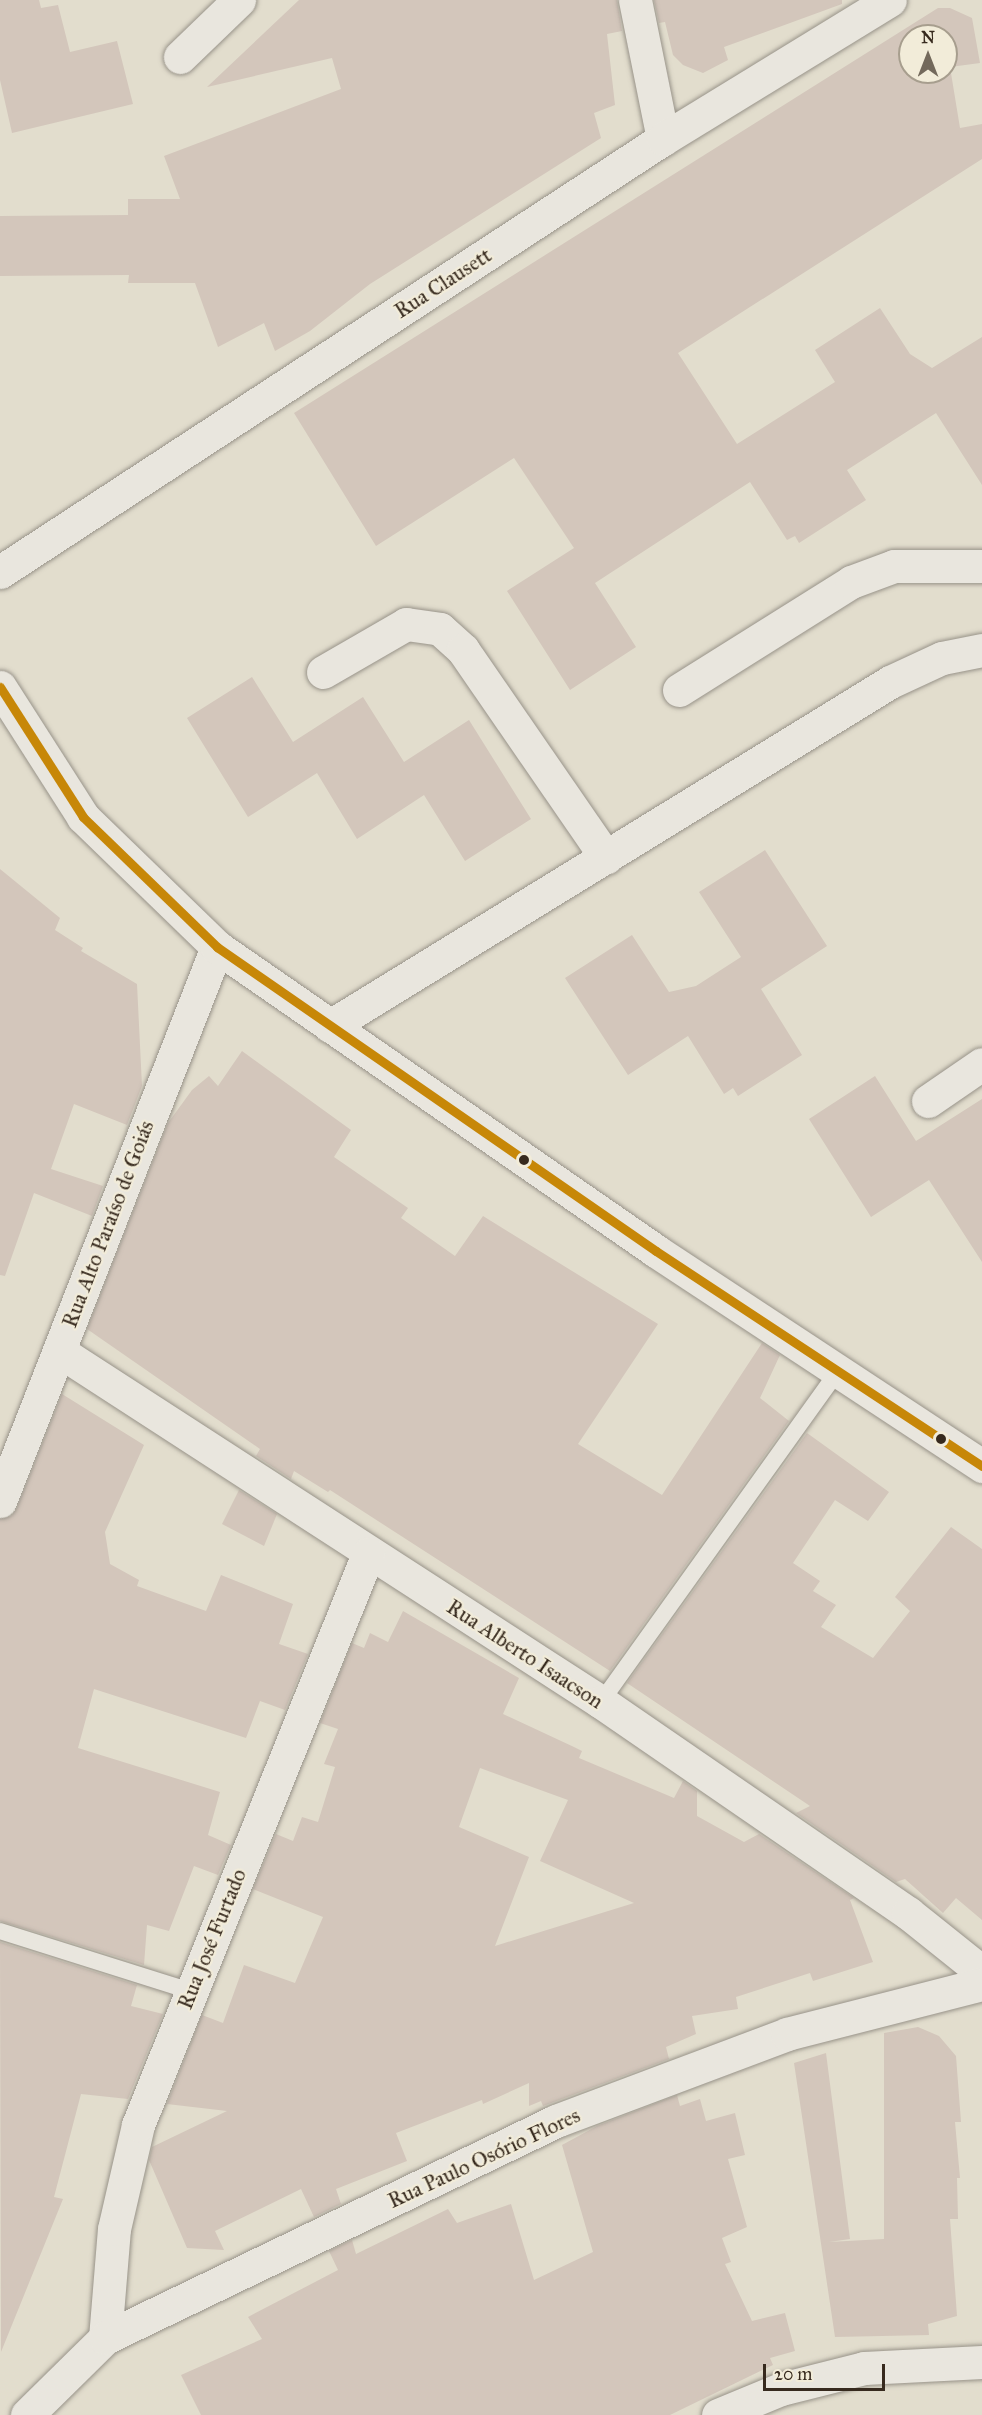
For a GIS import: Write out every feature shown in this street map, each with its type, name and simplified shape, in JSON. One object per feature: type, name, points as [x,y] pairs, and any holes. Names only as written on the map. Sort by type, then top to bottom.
[{"type":"street","points":[[180,57],[239,0]]},
{"type":"street","points":[[635,0],[663,140]]},
{"type":"street","name":"Rua Clausett","points":[[0,572],[663,140],[890,0]]},
{"type":"street","points":[[679,690],[851,582],[894,566],[982,566]]},
{"type":"street","points":[[323,672],[406,624],[440,629],[463,650],[606,857]]},
{"type":"street","points":[[330,1026],[890,682],[942,658],[982,650]]},
{"type":"street","points":[[0,687],[83,817],[217,947],[838,1371],[982,1466]]},
{"type":"street","name":"Rua Alto Paraíso de Goiás","points":[[0,1501],[217,947]]},
{"type":"street","points":[[928,1101],[982,1064]]},
{"type":"street","name":"Rua Alberto Isaacson","points":[[59,1351],[368,1554],[602,1702],[908,1913],[982,1972]]},
{"type":"street","name":"Rua José Furtado","points":[[105,2338],[114,2229],[125,2172],[138,2125],[190,1991],[368,1554]]},
{"type":"street","name":"Rua Paulo Osório Flores","points":[[27,2415],[105,2338],[556,2121],[788,2034],[982,1984]]},
{"type":"street","points":[[718,2415],[781,2389],[864,2368],[982,2362]]},
{"type":"lane","points":[[602,1702],[838,1371]]},
{"type":"lane","points":[[0,1931],[190,1991]]},
{"type":"building","points":[[0,0],[39,0],[41,8],[58,5],[70,52],[117,41],[133,104],[12,133],[0,80]]},
{"type":"building","points":[[299,0],[617,0],[622,31],[607,34],[615,105],[594,113],[601,138],[370,284],[310,331],[275,351],[264,323],[218,347],[195,283],[128,283],[129,275],[0,276],[0,216],[128,215],[128,199],[180,199],[164,156],[341,89],[332,58],[207,87]]},
{"type":"building","points":[[654,0],[842,0],[842,4],[724,47],[728,60],[703,73],[683,65],[673,55],[665,22],[659,23]]},
{"type":"building","points":[[938,8],[950,8],[972,18],[980,63],[958,66],[958,24],[913,24]]},
{"type":"building","points":[[898,33],[898,84],[953,84],[960,128],[982,124],[982,159],[678,353],[737,444],[835,382],[815,350],[880,308],[910,354],[932,368],[982,337],[982,485],[936,413],[847,470],[866,500],[799,543],[795,536],[787,540],[750,482],[595,583],[636,647],[570,690],[507,591],[574,548],[514,458],[376,546],[294,413]]},
{"type":"building","points":[[252,677],[293,742],[363,697],[404,762],[469,720],[531,819],[465,861],[424,795],[357,839],[317,773],[248,817],[187,718]]},
{"type":"building","points":[[765,850],[827,946],[761,989],[802,1055],[738,1096],[733,1088],[724,1094],[688,1036],[628,1075],[565,978],[632,935],[669,992],[696,986],[741,957],[699,892]]},
{"type":"building","points":[[0,869],[60,918],[55,930],[83,948],[81,951],[137,984],[142,1086],[127,1125],[74,1104],[51,1169],[103,1186],[92,1216],[34,1193],[5,1276],[0,1275]]},
{"type":"building","points":[[242,1051],[351,1130],[334,1157],[408,1208],[401,1218],[455,1256],[483,1216],[658,1324],[578,1444],[662,1495],[762,1343],[780,1355],[760,1398],[789,1421],[610,1671],[330,1490],[328,1492],[294,1471],[291,1479],[256,1456],[260,1449],[87,1329],[168,1123],[192,1090],[209,1076],[218,1086]]},
{"type":"building","points":[[875,1076],[916,1141],[982,1099],[982,1262],[929,1180],[871,1217],[809,1119]]},
{"type":"building","points":[[62,1394],[144,1445],[105,1532],[110,1564],[139,1580],[137,1586],[206,1611],[221,1575],[293,1604],[279,1644],[308,1654],[285,1710],[260,1701],[246,1738],[94,1689],[78,1748],[220,1792],[208,1835],[231,1845],[218,1875],[194,1866],[169,1931],[147,1925],[144,1965],[0,1921],[0,1519],[11,1516],[17,1508]]},
{"type":"building","points":[[807,1433],[889,1492],[868,1521],[835,1500],[793,1563],[820,1581],[813,1591],[836,1605],[821,1627],[873,1658],[910,1611],[895,1597],[951,1527],[982,1549],[982,1920],[956,1898],[943,1913],[905,1879],[896,1882],[796,1813],[810,1806],[627,1683]]},
{"type":"building","points":[[239,1490],[277,1514],[264,1546],[222,1524]]},
{"type":"building","points":[[403,1611],[519,1678],[503,1714],[582,1751],[579,1758],[674,1798],[683,1781],[697,1791],[697,1816],[744,1842],[759,1834],[854,1898],[850,1900],[873,1962],[813,1981],[810,1973],[736,1997],[738,2009],[692,2016],[696,2034],[666,2047],[669,2059],[543,2106],[541,2101],[529,2106],[529,2083],[483,2104],[482,2100],[396,2133],[407,2161],[336,2189],[341,2204],[314,2217],[301,2189],[215,2231],[224,2250],[187,2248],[149,2160],[152,2147],[227,2111],[167,2104],[202,2015],[223,2023],[244,1965],[295,1983],[323,1917],[253,1889],[276,1834],[293,1841],[302,1817],[318,1822],[335,1767],[324,1764],[338,1729],[320,1723],[352,1643],[364,1648],[370,1633],[388,1642]],"holes":[[[480,1768],[568,1800],[540,1861],[634,1903],[495,1946],[529,1857],[459,1827]]]},
{"type":"building","points":[[0,1942],[137,1985],[131,2006],[163,2014],[128,2099],[81,2094],[54,2197],[63,2199],[1,2352]]},
{"type":"building","points":[[918,2027],[939,2036],[956,2056],[961,2122],[955,2122],[960,2178],[957,2178],[958,2219],[950,2219],[957,2316],[928,2324],[929,2335],[835,2337],[794,2063],[826,2053],[850,2239],[829,2242],[884,2239],[884,2033]]},
{"type":"building","points":[[677,2095],[680,2106],[700,2099],[706,2121],[735,2113],[745,2155],[728,2159],[747,2227],[722,2238],[731,2262],[725,2264],[752,2321],[785,2313],[795,2351],[770,2358],[773,2365],[670,2415],[201,2415],[181,2375],[262,2339],[248,2317],[338,2270],[329,2251],[352,2240],[356,2254],[448,2209],[457,2223],[511,2204],[534,2280],[593,2252],[562,2145],[597,2126]]},
{"type":"transit line","points":[[0,687],[83,817],[217,947],[656,1251],[982,1466]]}]
